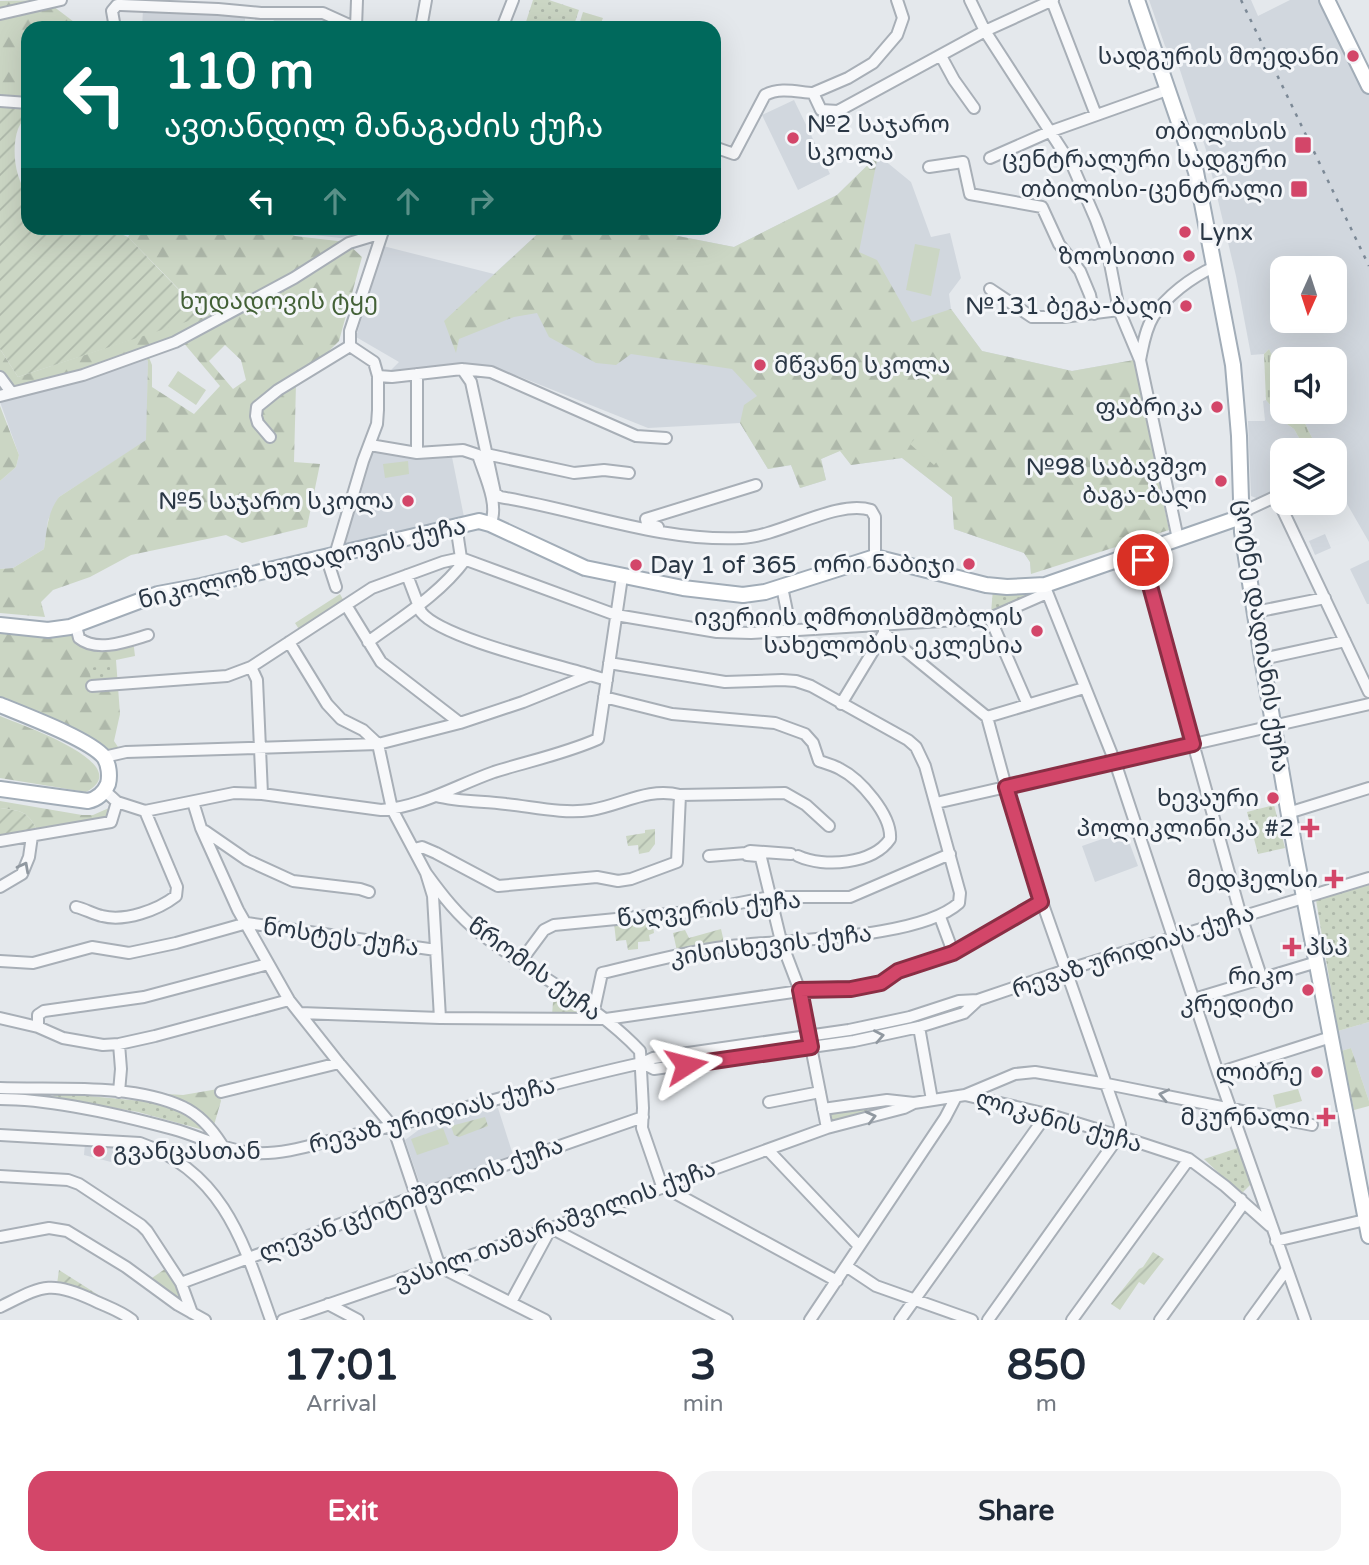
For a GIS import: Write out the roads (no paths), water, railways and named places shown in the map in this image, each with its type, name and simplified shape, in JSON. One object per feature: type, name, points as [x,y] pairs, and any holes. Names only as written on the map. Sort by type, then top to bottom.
[{"type":"main road","name":"ცოტნე დადიანის ქუჩა","points":[[1137,0],[1196,172],[1233,365],[1239,436],[1241,517],[1262,659],[1288,813],[1369,1236]]},
{"type":"main road","points":[[1327,0],[1369,86]]},
{"type":"main road","points":[[875,557],[986,585],[1046,589],[1140,552],[1241,517]]},
{"type":"main road","name":"ნიკოლოზ ხუდადოვის ქუჩა","points":[[0,625],[48,630],[76,626],[158,594],[479,521],[585,568],[730,595],[756,594],[875,557]]},
{"type":"main road","points":[[0,705],[85,743],[104,757],[109,779],[105,790],[94,800],[82,801],[0,789]]},
{"type":"street","points":[[0,14],[61,0]]},
{"type":"street","points":[[209,0],[218,9]]},
{"type":"street","points":[[356,0],[356,21]]},
{"type":"street","points":[[422,21],[426,0]]},
{"type":"street","points":[[505,21],[513,0]]},
{"type":"street","points":[[721,149],[734,154],[765,95],[772,91],[813,93],[848,78],[873,63],[897,35],[903,18],[897,0]]},
{"type":"street","points":[[970,0],[985,31],[1073,167],[1096,220],[1108,253],[1119,310],[1140,360],[1178,539]]},
{"type":"street","points":[[813,93],[821,110],[838,111],[985,31],[1052,0],[1096,115]]},
{"type":"street","points":[[114,21],[112,12],[115,3],[261,13],[323,13],[342,21]]},
{"type":"street","points":[[941,56],[974,108]]},
{"type":"street","points":[[990,158],[1049,132],[1167,90]]},
{"type":"street","points":[[0,101],[21,102]]},
{"type":"street","points":[[929,167],[963,162],[970,194],[1042,207],[1059,244],[1080,271],[1094,314]]},
{"type":"street","points":[[0,377],[5,394],[83,376],[175,341],[271,291],[349,243],[370,235]]},
{"type":"street","points":[[350,346],[350,331],[381,235]]},
{"type":"street","points":[[1140,360],[1153,317],[1201,273],[1214,267]]},
{"type":"street","points":[[990,289],[1032,317],[1119,310]]},
{"type":"street","points":[[336,587],[331,556],[377,424],[378,376],[374,362],[350,346]]},
{"type":"street","points":[[270,437],[258,423],[257,407],[278,390],[350,346]]},
{"type":"street","points":[[378,376],[462,369],[491,372],[636,436],[666,438]]},
{"type":"street","points":[[462,369],[471,382],[495,493],[500,497],[584,514],[634,528],[725,538],[765,536],[827,513],[865,508],[871,510],[875,517],[875,557]]},
{"type":"street","points":[[417,374],[417,453]]},
{"type":"street","points":[[370,445],[417,453],[463,450],[478,455],[492,504],[494,517],[490,524]]},
{"type":"street","points":[[486,454],[575,473],[604,470],[629,473]]},
{"type":"street","points":[[670,532],[647,523],[646,519],[756,485]]},
{"type":"street","points":[[1241,517],[1270,499]]},
{"type":"street","points":[[1289,515],[1369,692]]},
{"type":"street","points":[[368,642],[419,605],[446,581],[463,559],[456,525]]},
{"type":"street","points":[[1140,552],[1241,916],[1262,979]]},
{"type":"street","points":[[92,686],[227,676],[251,667],[372,588],[463,559],[616,615],[717,632],[884,629],[990,618],[1046,589],[1115,762],[1270,1226],[1305,1320]]},
{"type":"street","points":[[407,575],[425,617],[449,632],[607,680]]},
{"type":"street","points":[[105,790],[117,802],[145,811],[234,793],[262,794],[381,810],[436,796],[493,773],[574,750],[598,739],[622,577]]},
{"type":"street","points":[[782,587],[791,631]]},
{"type":"street","points":[[1255,612],[1325,597]]},
{"type":"street","points":[[346,605],[381,662],[460,723]]},
{"type":"street","points":[[990,618],[1028,705]]},
{"type":"street","points":[[76,626],[79,638],[97,646],[148,635]]},
{"type":"street","points":[[841,704],[884,629]]},
{"type":"street","points":[[884,629],[987,717],[1041,902],[1120,1124],[1119,1136],[988,1320]]},
{"type":"street","points":[[1262,659],[1345,641]]},
{"type":"street","points":[[289,642],[327,705],[341,719],[363,730],[378,744],[392,809],[426,873],[433,896],[440,1018]]},
{"type":"street","points":[[609,663],[725,682],[796,681],[811,686],[908,740],[916,747],[925,766],[960,893],[959,903],[940,917],[953,953]]},
{"type":"street","points":[[251,667],[257,680],[262,794]]},
{"type":"street","points":[[104,757],[126,752],[378,744],[460,723],[523,702],[590,675]]},
{"type":"street","points":[[987,717],[1084,688]]},
{"type":"street","points":[[604,697],[672,713],[775,723],[805,734],[813,743],[818,761],[841,769],[869,794],[881,811],[891,834],[883,848],[856,860],[814,860],[794,855],[750,851],[709,856]]},
{"type":"street","points":[[936,803],[1369,704]]},
{"type":"street","points":[[1288,813],[1369,788]]},
{"type":"street","points":[[436,796],[570,811],[592,810],[654,792],[680,795],[785,793],[806,805],[829,826]]},
{"type":"street","points":[[414,849],[422,848],[436,853],[498,886],[575,878],[631,879],[677,862],[680,795]]},
{"type":"street","points":[[0,841],[111,822],[117,802]]},
{"type":"street","points":[[193,802],[201,828],[238,910],[289,1000],[393,1126],[440,1267],[511,1302],[528,1316],[545,1320]]},
{"type":"street","points":[[76,907],[115,918],[152,910],[176,896],[177,887],[145,811]]},
{"type":"street","points":[[201,828],[228,849],[293,881],[369,892]]},
{"type":"street","points":[[0,887],[22,874],[29,857],[32,836]]},
{"type":"street","points":[[746,853],[761,858],[781,941],[800,990],[827,1128]]},
{"type":"street","name":"წაღვერის ქუჩა","points":[[521,961],[544,930],[566,922],[618,920],[649,914],[699,911],[770,897],[850,897],[950,854]]},
{"type":"street","name":"წრომის ქუჩა","points":[[426,873],[464,919],[480,933],[606,1019],[640,1051],[642,1063]]},
{"type":"street","name":"რევაზ ურიდიას ქუჩა","points":[[810,1041],[910,1017],[959,1001],[978,1000],[1174,936],[1369,878]]},
{"type":"street","points":[[300,1013],[440,1018],[606,1019],[800,990],[868,986],[881,983],[898,971],[953,953],[1041,902]]},
{"type":"street","name":"კისისხევის ქუჩა","points":[[594,1010],[602,973],[721,947],[887,931],[940,917]]},
{"type":"street","name":"ნოსტეს ქუჩა","points":[[0,961],[33,963],[92,947],[130,953],[247,923],[436,950]]},
{"type":"street","points":[[1194,999],[1317,962]]},
{"type":"street","points":[[38,1027],[38,1015],[44,1011],[144,997],[268,964]]},
{"type":"street","points":[[0,1018],[38,1027],[63,1038],[103,1045],[118,1044],[234,1016],[289,1000]]},
{"type":"street","name":"რევაზ ურიდიას ქუჩა","points":[[0,1099],[39,1102],[116,1115],[174,1129],[250,1153],[277,1153],[393,1126],[653,1058],[919,1027],[964,1013],[978,1000]]},
{"type":"street","points":[[959,1001],[964,1013]]},
{"type":"street","points":[[919,1027],[932,1100]]},
{"type":"street","points":[[1218,1073],[1331,1037]]},
{"type":"street","points":[[118,1044],[121,1069],[119,1092]]},
{"type":"street","points":[[220,1092],[339,1063]]},
{"type":"street","points":[[642,1063],[642,1128],[662,1186],[837,1281]]},
{"type":"street","points":[[810,1320],[960,1096],[1015,1073],[1026,1072],[1107,1084],[1312,1125]]},
{"type":"street","points":[[0,1088],[119,1092],[160,1099],[186,1108],[212,1128],[222,1144]]},
{"type":"street","points":[[769,1102],[820,1093]]},
{"type":"street","name":"ლიკანის ქუჩა","points":[[827,1128],[914,1103],[960,1096],[1046,1114],[1189,1159],[1241,1199],[1270,1226]]},
{"type":"street","points":[[823,1109],[887,1100],[914,1103]]},
{"type":"street","points":[[900,1320],[1046,1114]]},
{"type":"street","points":[[112,1140],[116,1115]]},
{"type":"street","name":"ლევან ცქიტიშვილის ქუჩა","points":[[181,1283],[416,1196],[643,1117]]},
{"type":"street","name":"ვასილ თამარაშვილის ქუჩა","points":[[283,1320],[551,1228],[827,1128]]},
{"type":"street","points":[[0,1135],[140,1143],[161,1150],[196,1173],[215,1192],[249,1258],[271,1320]]},
{"type":"street","points":[[768,1150],[858,1245]]},
{"type":"street","points":[[1072,1320],[1189,1159]]},
{"type":"street","points":[[0,1176],[68,1180],[79,1184],[147,1231],[181,1283],[191,1313]]},
{"type":"street","points":[[1160,1320],[1241,1207],[1241,1199],[1256,1184]]},
{"type":"street","points":[[1241,1199],[1263,1203]]},
{"type":"street","points":[[1251,1209],[1263,1203]]},
{"type":"street","points":[[1276,1241],[1368,1220]]},
{"type":"street","points":[[0,1237],[49,1228],[67,1231],[205,1320]]},
{"type":"street","points":[[511,1302],[551,1228],[727,1320]]},
{"type":"street","points":[[846,1266],[876,1286],[972,1320]]},
{"type":"street","points":[[1250,1320],[1287,1269]]},
{"type":"street","points":[[0,1307],[37,1289],[60,1287],[117,1309],[132,1320]]},
{"type":"street","points":[[328,1304],[358,1320]]},
{"type":"railway","points":[[1241,0],[1369,266]]},
{"type":"place","name":"სადგურის მოედანი","points":[[1353,56]]},
{"type":"place","name":"№2 საჯარო სკოლა","points":[[793,138]]},
{"type":"place","name":"თბილისის ცენტრალური სადგური","points":[[1303,145]]},
{"type":"place","name":"თბილისი-ცენტრალი","points":[[1299,189]]},
{"type":"place","name":"Lynx","points":[[1185,232]]},
{"type":"place","name":"ზოოსითი","points":[[1189,256]]},
{"type":"place","name":"№131 ბეგა-ბაღი","points":[[1186,306]]},
{"type":"place","name":"მწვანე სკოლა","points":[[760,365]]},
{"type":"place","name":"ფაბრიკა","points":[[1217,407]]},
{"type":"place","name":"№98 საბავშვო ბაგა-ბაღი","points":[[1221,481]]},
{"type":"place","name":"№5 საჯარო სკოლა","points":[[408,501]]},
{"type":"place","name":"ორი ნაბიჯი","points":[[969,564]]},
{"type":"place","name":"Day 1 of 365","points":[[636,565]]},
{"type":"place","name":"ივერიის ღმრთისმშობლის სახელობის ეკლესია","points":[[1037,631]]},
{"type":"place","name":"ხევაური","points":[[1273,798]]},
{"type":"place","name":"პოლიკლინიკა #2","points":[[1310,828]]},
{"type":"place","name":"მედჰელსი","points":[[1334,879]]},
{"type":"place","name":"პსპ","points":[[1292,947]]},
{"type":"place","name":"რიკო კრედიტი","points":[[1308,990]]},
{"type":"place","name":"ლიბრე","points":[[1317,1072]]},
{"type":"place","name":"მკურნალი","points":[[1326,1117]]},
{"type":"place","name":"გვანცასთან","points":[[99,1151]]},
{"type":"park label","name":"ხუდადოვის ტყე","points":[[279,301]]}]
